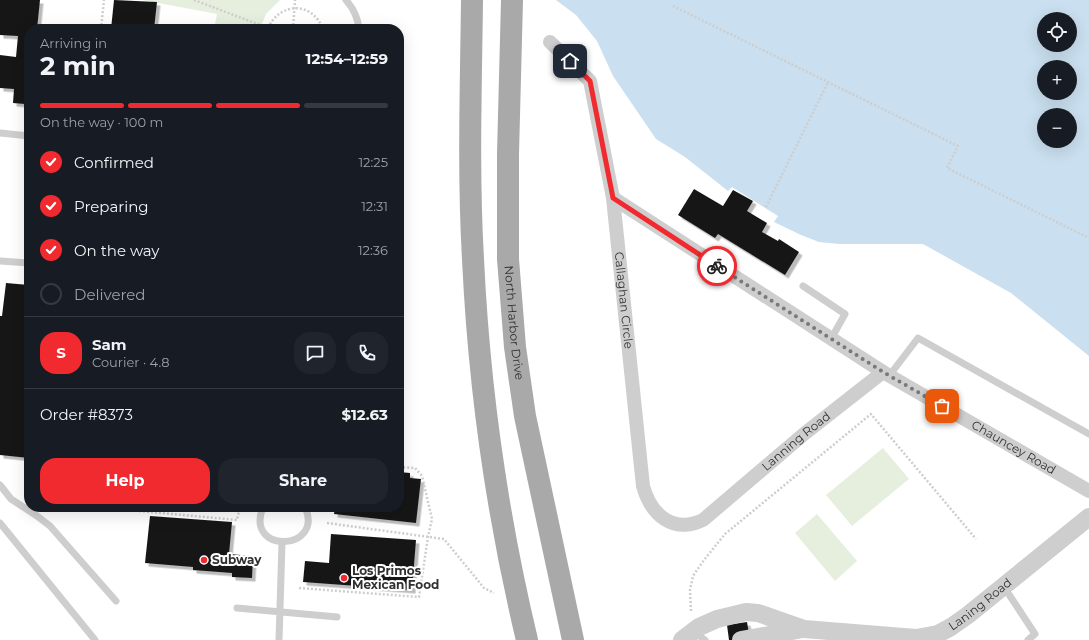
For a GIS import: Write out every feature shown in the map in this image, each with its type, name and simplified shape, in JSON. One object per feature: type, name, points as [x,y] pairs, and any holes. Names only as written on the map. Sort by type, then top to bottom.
[{"type":"main road","points":[[472,0],[470,165],[474,293],[481,366],[504,533],[527,640]]},
{"type":"main road","name":"North Harbor Drive","points":[[512,0],[508,140],[508,259],[515,346],[519,383],[528,436],[573,640]]},
{"type":"street","name":"Callaghan Circle","points":[[550,42],[590,81],[613,198],[643,486],[646,495],[651,505],[658,513],[670,522],[686,525],[693,524],[703,520],[712,513]]},
{"type":"street","name":"Chauncey Road","points":[[613,198],[886,374],[1089,491]]},
{"type":"street","name":"Lanning Road","points":[[712,513],[804,434],[886,374]]},
{"type":"street","name":"Laning Road","points":[[741,640],[803,634],[905,639],[926,637],[945,630],[968,615],[1089,517]]},
{"type":"street","name":"Laning Road","points":[[695,635],[717,619],[746,612],[758,613],[803,634]]},
{"type":"lane","points":[[346,0],[350,4],[358,24]]},
{"type":"lane","points":[[0,133],[24,135]]},
{"type":"lane","points":[[0,261],[24,263]]},
{"type":"lane","points":[[803,286],[845,314],[831,339]]},
{"type":"lane","points":[[886,374],[918,338],[1089,434]]},
{"type":"lane","points":[[0,486],[11,499],[24,508]]},
{"type":"lane","points":[[31,512],[50,526],[116,601]]},
{"type":"lane","points":[[261,512],[260,522],[262,530],[274,541],[282,543],[290,542],[303,534],[308,519],[306,512]]},
{"type":"lane","points":[[0,523],[95,640]]},
{"type":"lane","points":[[279,640],[282,543]]},
{"type":"lane","points":[[1003,587],[1035,634],[1028,640]]},
{"type":"lane","points":[[237,608],[337,617]]},
{"type":"path","points":[[102,24],[104,0]]},
{"type":"path","points":[[194,0],[257,24]]},
{"type":"path","points":[[293,24],[295,0]]},
{"type":"path","points":[[673,6],[958,146],[947,168],[1089,238]]},
{"type":"path","points":[[270,24],[275,16],[280,12],[294,8],[312,13],[321,24]]},
{"type":"path","points":[[766,207],[828,82]]},
{"type":"path","points":[[695,635],[690,604],[690,590],[693,576],[704,560],[725,534],[871,414],[976,539]]},
{"type":"path","points":[[298,588],[419,597],[432,519],[422,476],[415,468],[404,467]]},
{"type":"path","points":[[150,512],[236,520],[238,512]]},
{"type":"path","points":[[327,523],[444,539],[484,588],[494,593]]},
{"type":"green space","points":[[142,0],[280,0],[266,14],[262,24],[215,24],[217,14]]},
{"type":"green space","points":[[883,448],[909,479],[852,526],[826,495]]},
{"type":"green space","points":[[817,514],[857,561],[835,581],[795,533]]},
{"type":"water","points":[[556,0],[1089,0],[1089,356],[1011,293],[923,244],[839,244],[819,242],[774,222],[778,216],[732,187],[728,191],[685,157],[656,139],[613,76],[597,41],[576,15]]},
{"type":"building","points":[[0,0],[40,0],[38,24],[24,24],[24,104],[13,103],[14,89],[0,88],[0,55],[16,57],[18,36],[0,35]]},
{"type":"building","points":[[114,0],[157,2],[155,24],[112,24]]},
{"type":"building","points":[[694,189],[723,206],[733,190],[753,201],[747,211],[767,223],[762,232],[778,241],[779,239],[799,252],[785,275],[718,234],[715,238],[678,215]]},
{"type":"building","points":[[6,283],[24,285],[24,457],[0,455],[0,316],[2,316]]},
{"type":"building","points":[[404,472],[410,473],[410,478],[421,479],[416,523],[334,514],[334,512],[404,512]]},
{"type":"building","points":[[150,516],[232,522],[229,554],[253,556],[252,578],[232,577],[232,573],[193,570],[193,567],[145,563]]},
{"type":"building","points":[[331,534],[416,540],[412,590],[303,582],[305,561],[329,563]]},
{"type":"building","points":[[747,622],[750,640],[729,640],[727,625]]},
{"type":"way so far","points":[[717,266],[883,372],[942,406]]},
{"type":"place","name":"Subway","points":[[204,560]]},
{"type":"place","name":"Los Primos Mexican Food","points":[[344,578]]},
{"type":"route","points":[[570,61],[590,81],[613,198],[717,266]]}]
